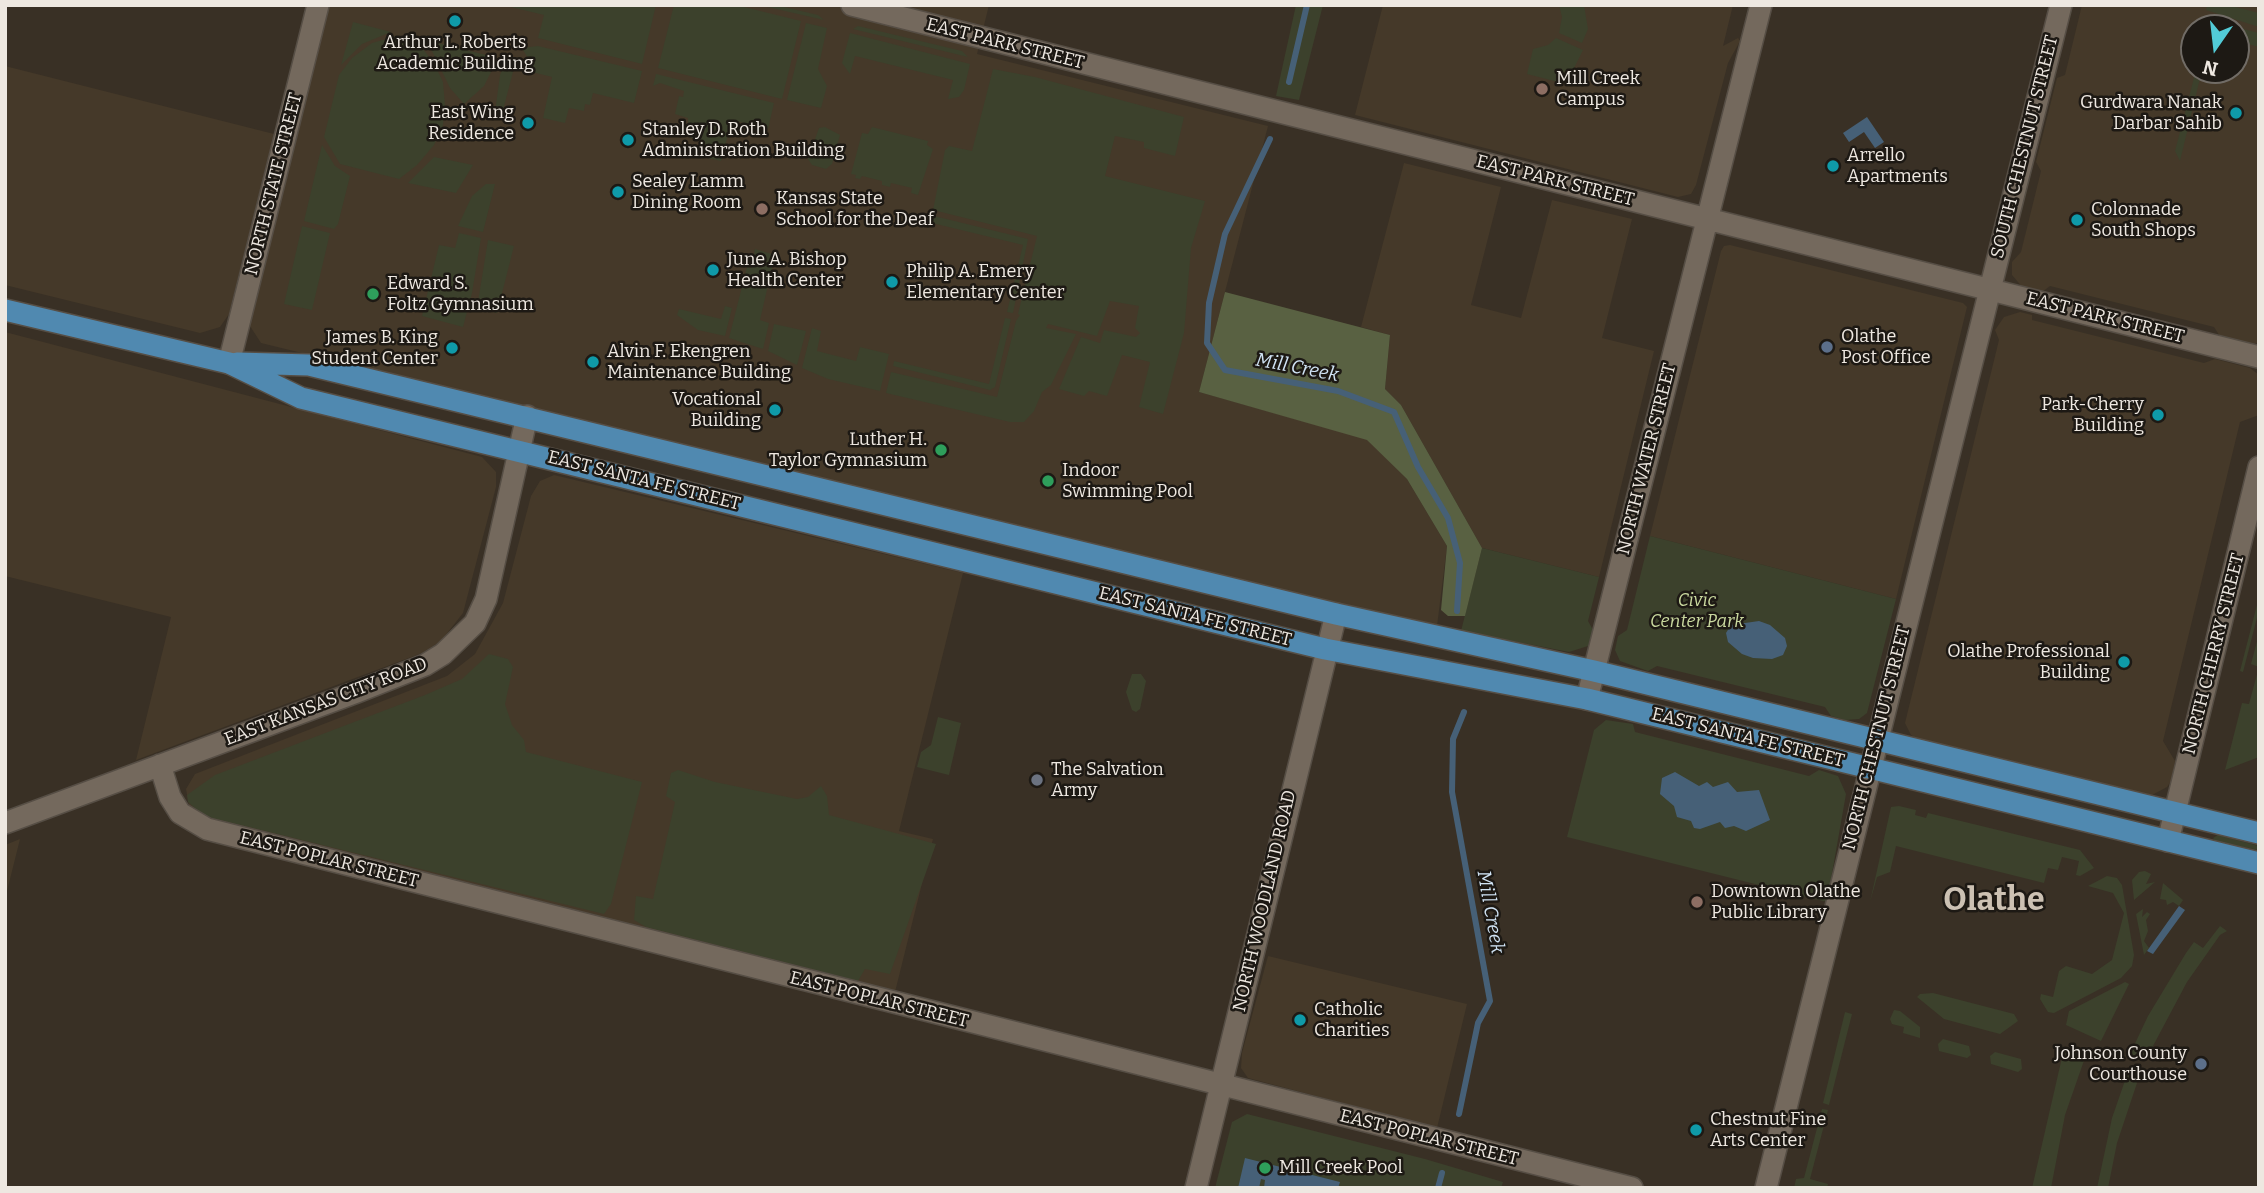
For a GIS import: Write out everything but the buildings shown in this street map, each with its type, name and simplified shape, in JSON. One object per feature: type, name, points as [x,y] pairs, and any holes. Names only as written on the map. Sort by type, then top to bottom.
[{"type":"main road","name":"EAST SANTA FE STREET","points":[[5,310],[229,363],[309,365],[1336,614],[1594,671],[2259,833]]},
{"type":"main road","name":"EAST SANTA FE STREET","points":[[229,363],[301,398],[1325,649],[1587,699],[2259,863]]},
{"type":"main road","points":[[1123,599],[1132,564]]},
{"type":"street","name":"NORTH STATE STREET","points":[[229,363],[318,5]]},
{"type":"street","name":"EAST PARK STREET","points":[[852,5],[2259,357]]},
{"type":"street","name":"NORTH WATER STREET","points":[[1587,699],[1761,5]]},
{"type":"street","name":"SOUTH CHESTNUT STREET","points":[[1990,289],[2061,5]]},
{"type":"street","name":"NORTH CHESTNUT STREET","points":[[1766,1188],[1990,289]]},
{"type":"street","name":"EAST KANSAS CITY ROAD","points":[[5,823],[425,665],[459,642],[475,623],[486,599],[527,416]]},
{"type":"street","name":"NORTH CHERRY STREET","points":[[2168,841],[2259,467]]},
{"type":"street","name":"NORTH WOODLAND ROAD","points":[[1196,1188],[1325,649],[1336,614]]},
{"type":"street","name":"EAST POPLAR STREET","points":[[160,765],[170,797],[180,813],[207,829],[1632,1188]]},
{"type":"shaded area","name":"Kansas State School for the Deaf","points":[[329,5],[989,5],[977,54],[1268,126],[1199,392],[1367,439],[1407,479],[1447,546],[1437,626],[1155,561],[261,343],[250,326],[251,314]]},
{"type":"shaded area","name":"Mill Creek Campus","points":[[1383,5],[1733,5],[1723,46],[1738,38],[1740,41],[1728,63],[1696,185],[1691,194],[1678,197],[1355,115]]},
{"type":"shaded area","points":[[2082,5],[2259,5],[2259,343],[2248,344],[2221,338],[2214,327],[2050,286],[2042,292],[2023,288],[2012,275],[2012,262],[2021,252],[2041,171],[2036,162],[2057,78],[2065,75]]},
{"type":"shaded area","points":[[5,66],[274,134],[229,314],[220,327],[200,333],[5,285]]},
{"type":"shaded area","points":[[1404,163],[1501,187],[1471,305],[1521,318],[1552,200],[1632,219],[1602,338],[1654,351],[1599,577],[1482,548],[1401,405],[1385,389],[1390,335],[1361,327]]},
{"type":"shaded area","points":[[1730,245],[1963,303],[1967,307],[1896,599],[1650,536],[1721,251],[1724,246]]},
{"type":"shaded area","points":[[2020,312],[2032,315],[2032,320],[2204,363],[2215,359],[2250,368],[2259,375],[2259,415],[2240,422],[2163,741],[2175,761],[2171,781],[2167,787],[2152,795],[1921,742],[1911,735],[1905,723],[1999,340],[1995,330],[2004,317]]},
{"type":"shaded area","points":[[5,332],[482,457],[496,472],[496,487],[463,613],[441,641],[422,653],[136,760],[171,617],[5,576]]},
{"type":"shaded area","points":[[554,475],[963,573],[899,831],[933,839],[895,992],[204,819],[189,805],[186,789],[195,774],[447,676],[475,654],[503,603],[531,496],[540,481]]},
{"type":"shaded area","points":[[20,839],[5,899],[5,845]]},
{"type":"shaded area","points":[[1268,956],[1467,1004],[1437,1128],[1248,1078],[1241,1068],[1242,1053]]},
{"type":"green space","points":[[656,5],[642,64],[538,38],[544,15],[507,6]]},
{"type":"green space","points":[[674,5],[736,5],[801,21],[782,99],[658,68]]},
{"type":"green space","points":[[759,5],[776,5],[818,15],[824,20]]},
{"type":"green space","points":[[1296,5],[1323,5],[1299,100],[1276,96]]},
{"type":"green space","points":[[1559,5],[1584,5],[1588,29],[1582,43],[1559,33],[1562,17]]},
{"type":"green space","points":[[2207,5],[2228,5],[2259,13],[2259,27],[2250,24],[2250,14],[2218,14],[2206,10]]},
{"type":"green space","points":[[353,22],[391,32],[362,44],[341,65]]},
{"type":"green space","points":[[806,23],[827,28],[818,69],[827,86],[821,108],[787,100]]},
{"type":"green space","points":[[858,26],[962,51],[968,57],[853,29]]},
{"type":"green space","points":[[2250,31],[2259,33],[2259,47],[2250,45]]},
{"type":"green space","points":[[850,33],[970,64],[964,90],[959,97],[948,99],[953,80],[855,56],[850,74],[842,63]]},
{"type":"green space","points":[[397,36],[419,44],[434,63],[443,82],[445,105],[443,125],[434,145],[417,165],[399,179],[340,164],[324,137],[339,75],[352,58],[372,43]]},
{"type":"green space","points":[[418,38],[494,57],[493,68],[484,86],[464,104],[450,88],[432,51]]},
{"type":"green space","points":[[1556,38],[1583,50],[1566,84],[1527,74],[1533,49],[1548,45]]},
{"type":"green space","points":[[538,46],[642,71],[634,103],[593,93],[590,105],[585,104],[584,111],[569,108],[565,123],[543,118],[552,77],[520,69],[529,60],[522,48]]},
{"type":"green space","points":[[508,56],[518,68],[514,68],[502,114],[495,112],[500,75]]},
{"type":"green space","points":[[993,69],[1035,77],[1184,117],[1175,156],[1144,148],[1144,142],[1115,136],[1105,176],[1205,201],[1191,248],[1184,333],[1163,414],[1139,407],[1150,362],[1122,355],[1107,396],[1089,391],[1084,396],[1059,389],[1081,337],[1100,343],[1104,330],[1136,337],[1140,333],[1135,328],[1139,306],[1110,301],[1097,336],[1048,324],[1046,328],[1076,334],[1051,385],[1042,392],[1034,411],[1024,422],[1010,422],[886,393],[891,372],[997,397],[1016,321],[1020,315],[1018,314],[1037,236],[933,210],[945,150],[949,146],[972,151]]},
{"type":"green space","points":[[656,74],[774,103],[768,129],[732,120],[721,161],[699,156],[702,141],[688,137],[688,118],[675,114],[679,96],[683,97],[684,91],[660,83],[653,86]]},
{"type":"green space","points":[[2192,84],[2199,84],[2180,161],[2175,151]]},
{"type":"green space","points":[[825,127],[840,135],[832,164],[826,169],[812,165],[808,159],[819,128]]},
{"type":"green space","points":[[872,127],[928,141],[927,145],[933,149],[918,195],[911,193],[912,188],[891,183],[890,187],[882,185],[882,181],[862,176],[860,179],[855,178],[856,175],[851,174],[862,133],[868,134]]},
{"type":"green space","points":[[322,145],[335,166],[350,176],[338,224],[334,229],[304,221]]},
{"type":"green space","points":[[434,157],[473,165],[456,193],[408,183]]},
{"type":"green space","points":[[486,184],[495,184],[483,232],[458,226],[472,196]]},
{"type":"green space","points":[[930,215],[1028,239],[1013,313],[1007,312],[1023,245],[928,222]]},
{"type":"green space","points":[[302,226],[330,233],[312,310],[284,304]]},
{"type":"green space","points":[[459,233],[481,238],[463,327],[422,316],[439,245],[455,248]]},
{"type":"green space","points":[[488,240],[514,246],[497,313],[477,308]]},
{"type":"green space","points":[[755,249],[775,255],[760,320],[769,323],[763,349],[729,338],[747,267],[751,268]]},
{"type":"green space","points":[[1225,292],[1390,335],[1385,389],[1401,405],[1482,548],[1465,616],[1448,616],[1441,610],[1447,546],[1407,479],[1367,440],[1199,392]]},
{"type":"green space","points":[[725,306],[732,308],[725,336],[698,330],[677,315],[679,309],[721,319]]},
{"type":"green space","points":[[1005,318],[1011,319],[995,387],[990,390],[893,366],[894,361],[989,384]]},
{"type":"green space","points":[[774,324],[806,331],[797,365],[768,351]]},
{"type":"green space","points":[[812,328],[821,331],[817,351],[856,361],[860,347],[889,354],[880,391],[828,379],[802,368]]},
{"type":"green space","name":"Civic Center Park","points":[[1650,536],[1896,599],[1867,713],[1859,719],[1845,720],[1831,716],[1825,707],[1657,666],[1648,671],[1620,661],[1615,650],[1618,636],[1627,630]]},
{"type":"green space","name":"Civic Center Park","points":[[1482,548],[1599,577],[1588,621],[1593,630],[1588,646],[1569,652],[1461,631]]},
{"type":"green space","points":[[2259,597],[2259,610],[2243,672],[2240,671]]},
{"type":"green space","points":[[2259,634],[2259,667],[2251,664]]},
{"type":"green space","points":[[489,654],[508,659],[513,667],[505,704],[512,725],[524,740],[526,752],[642,782],[611,904],[604,914],[204,816],[188,802],[187,795],[215,775],[462,679]]},
{"type":"green space","points":[[2259,667],[2259,757],[2225,770],[2242,703],[2249,704]]},
{"type":"green space","points":[[1132,674],[1141,674],[1146,681],[1140,709],[1136,712],[1132,710],[1126,692]]},
{"type":"green space","points":[[938,717],[961,723],[949,775],[917,767],[921,752],[931,745]]},
{"type":"green space","points":[[1606,720],[1633,724],[1635,732],[1809,776],[1819,770],[1838,776],[1846,794],[1827,902],[1567,837],[1594,730]]},
{"type":"green space","points":[[678,770],[715,782],[797,799],[808,797],[821,786],[827,796],[829,815],[936,844],[890,974],[865,969],[858,981],[646,927],[634,920],[636,896],[653,899],[675,802],[666,796],[671,773]]},
{"type":"green space","points":[[1891,807],[1916,810],[1915,815],[1926,818],[1928,813],[2080,850],[2094,868],[2080,876],[2076,875],[2079,861],[2062,857],[2058,870],[2048,868],[2044,883],[1896,846],[1890,872],[1877,877],[1870,902]]},
{"type":"green space","points":[[2218,835],[2259,846],[2259,850],[2216,842],[2213,838]]},
{"type":"green space","points":[[2139,872],[2151,874],[2146,884],[2155,882],[2134,900],[2132,880]]},
{"type":"green space","points":[[2107,876],[2117,878],[2122,885],[2134,955],[2132,966],[2121,978],[2054,1013],[2048,1012],[2040,999],[2041,994],[2053,997],[2059,971],[2066,966],[2092,974],[2112,960],[2124,913],[2113,893],[2088,886]]},
{"type":"green space","points":[[2163,883],[2183,900],[2179,906],[2173,902],[2167,905],[2166,900],[2160,899]]},
{"type":"green space","points":[[2143,909],[2142,917],[2147,912],[2150,914],[2146,920],[2148,931],[2144,941],[2149,948],[2144,955],[2136,914]]},
{"type":"green space","points":[[2220,926],[2227,931],[2220,935],[2187,982],[2145,1061],[2130,1054],[2148,1016],[2186,953],[2194,942],[2203,948]]},
{"type":"green space","points":[[2125,982],[2129,984],[2101,1041],[2066,1025],[2069,1011]]},
{"type":"green space","points":[[1933,993],[2014,1014],[2018,1021],[2000,1034],[1944,1019],[1917,997],[1920,994]]},
{"type":"green space","points":[[1894,1010],[1900,1011],[1920,1027],[1920,1038],[1903,1033],[1904,1027],[1892,1024],[1890,1019]]},
{"type":"green space","points":[[1845,1012],[1852,1014],[1829,1105],[1823,1103]]},
{"type":"green space","points":[[1943,1039],[1969,1046],[1971,1055],[1967,1058],[1939,1051],[1938,1044]]},
{"type":"green space","points":[[2073,1046],[2087,1052],[2065,1115],[2051,1188],[2032,1188],[2063,1053]]},
{"type":"green space","points":[[1995,1052],[2021,1059],[2022,1069],[2018,1072],[1991,1064],[1990,1056]]},
{"type":"green space","points":[[2129,1069],[2140,1074],[2117,1143],[2108,1188],[2097,1188],[2112,1118]]},
{"type":"green space","points":[[1822,1109],[1828,1110],[1810,1179],[1828,1184],[1827,1188],[1794,1188],[1796,1179],[1804,1178]]},
{"type":"green space","points":[[1247,1114],[1425,1159],[1503,1182],[1501,1188],[1215,1188],[1232,1122]]},
{"type":"water","points":[[1867,117],[1884,142],[1875,148],[1864,132],[1849,142],[1843,133]]},
{"type":"water","points":[[1759,621],[1770,625],[1785,638],[1787,646],[1783,655],[1772,659],[1753,658],[1742,654],[1728,642],[1726,633],[1731,625]]},
{"type":"water","points":[[1675,772],[1699,786],[1707,782],[1713,787],[1728,782],[1737,792],[1759,790],[1770,820],[1746,831],[1734,826],[1725,828],[1720,822],[1700,829],[1694,828],[1691,821],[1677,817],[1674,806],[1660,794],[1662,778]]},
{"type":"water","points":[[2179,906],[2185,910],[2153,954],[2147,951]]},
{"type":"water","name":"Mill Creek Pool","points":[[1245,1158],[1340,1182],[1338,1188],[1264,1188],[1265,1180],[1261,1179],[1259,1188],[1238,1188]]},
{"type":"waterway","name":"Mill Creek","points":[[1289,82],[1307,5]]},
{"type":"waterway","name":"Mill Creek","points":[[1270,139],[1225,234],[1209,303],[1207,343],[1225,370],[1338,391],[1394,412],[1418,467],[1448,518],[1460,563],[1457,611]]},
{"type":"waterway","name":"Mill Creek","points":[[1459,1114],[1478,1023],[1490,1001],[1452,792],[1453,739],[1464,712]]},
{"type":"waterway","name":"Mill Creek","points":[[1438,1188],[1442,1173]]},
{"type":"place","name":"Arthur L. Roberts Academic Building","points":[[455,21]]},
{"type":"place","name":"Mill Creek Campus","points":[[1542,89]]},
{"type":"place","name":"Gurdwara Nanak Darbar Sahib","points":[[2236,113]]},
{"type":"place","name":"East Wing Residence","points":[[528,123]]},
{"type":"place","name":"Stanley D. Roth Administration Building","points":[[628,140]]},
{"type":"place","name":"Arrello Apartments","points":[[1833,166]]},
{"type":"place","name":"Sealey Lamm Dining Room","points":[[618,192]]},
{"type":"place","name":"Kansas State School for the Deaf","points":[[762,209]]},
{"type":"place","name":"Colonnade South Shops","points":[[2077,220]]},
{"type":"place","name":"June A. Bishop Health Center","points":[[713,270]]},
{"type":"place","name":"Philip A. Emery Elementary Center","points":[[892,282]]},
{"type":"place","name":"Edward S. Foltz Gymnasium","points":[[373,294]]},
{"type":"place","name":"Olathe Post Office","points":[[1827,347]]},
{"type":"place","name":"James B. King Student Center","points":[[452,348]]},
{"type":"place","name":"Alvin F. Ekengren Maintenance Building","points":[[593,362]]},
{"type":"place","name":"Vocational Building","points":[[775,410]]},
{"type":"place","name":"Park-Cherry Building","points":[[2158,415]]},
{"type":"place","name":"Luther H. Taylor Gymnasium","points":[[941,450]]},
{"type":"place","name":"Indoor Swimming Pool","points":[[1048,481]]},
{"type":"place","name":"Olathe Professional Building","points":[[2124,662]]},
{"type":"place","name":"The Salvation Army","points":[[1037,780]]},
{"type":"place","name":"Downtown Olathe Public Library","points":[[1697,902]]},
{"type":"place","name":"Catholic Charities","points":[[1300,1020]]},
{"type":"place","name":"Johnson County Courthouse","points":[[2201,1064]]},
{"type":"place","name":"Chestnut Fine Arts Center","points":[[1696,1130]]},
{"type":"place","name":"Mill Creek Pool","points":[[1265,1168]]},
{"type":"district","name":"Olathe","points":[[1994,901]]}]
